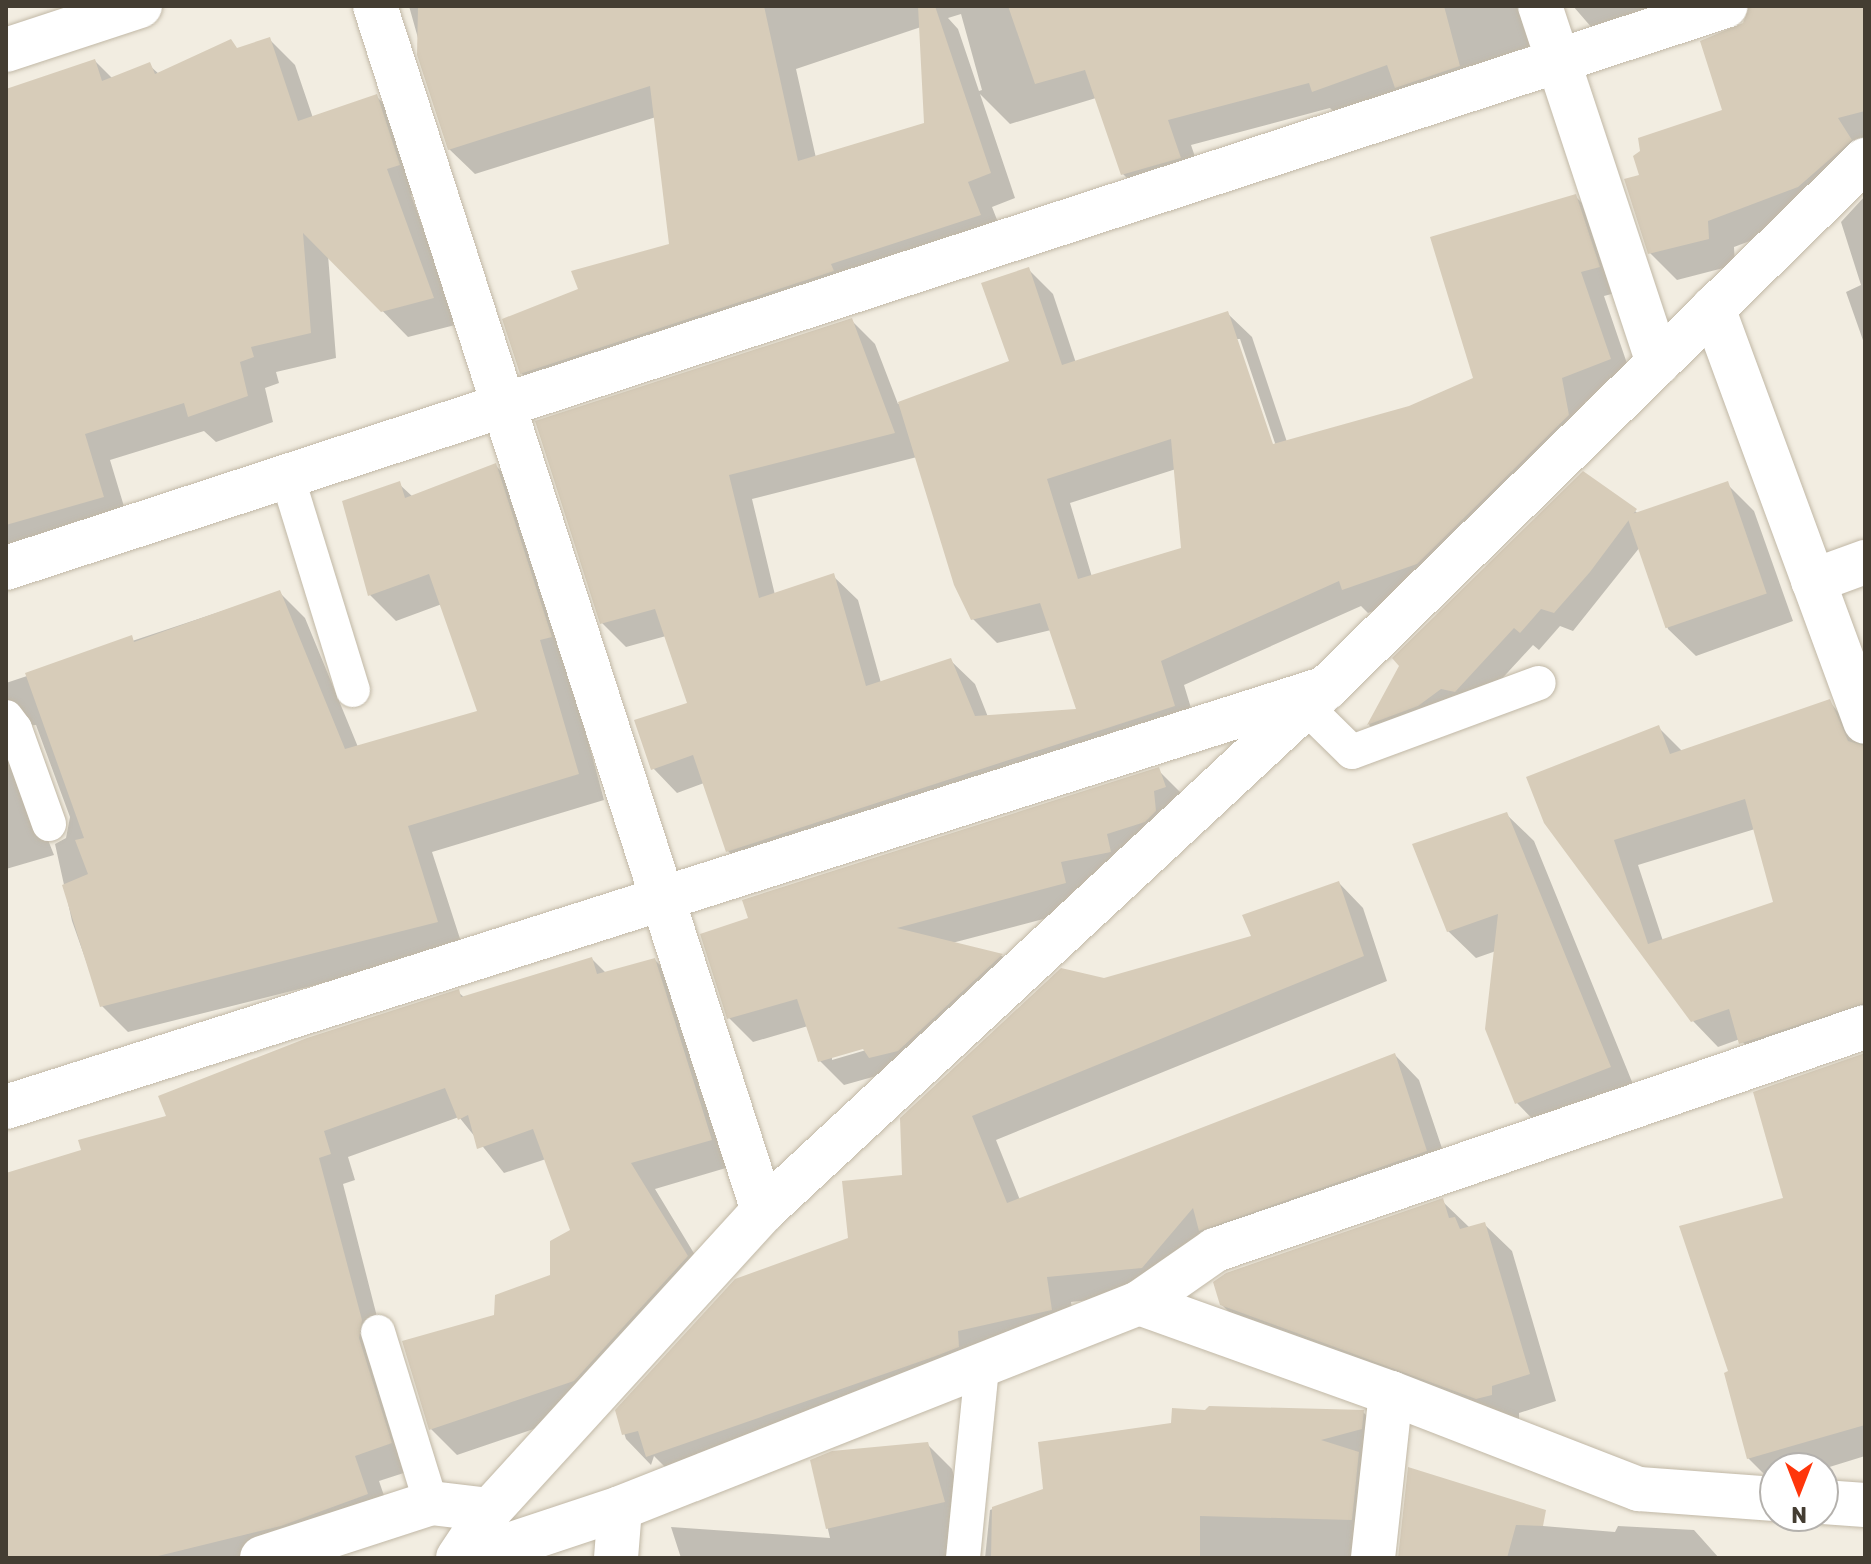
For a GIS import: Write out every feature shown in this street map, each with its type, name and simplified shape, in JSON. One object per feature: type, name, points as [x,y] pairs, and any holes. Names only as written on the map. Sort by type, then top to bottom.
[{"type":"street","points":[[6,50],[140,6]]},
{"type":"street","points":[[375,6],[763,1211]]},
{"type":"street","points":[[1540,6],[1658,363]]},
{"type":"street","points":[[6,568],[1725,6]]},
{"type":"street","points":[[458,1558],[490,1510],[763,1211],[1316,698],[1865,160]]},
{"type":"street","points":[[1713,308],[1865,722]]},
{"type":"street","points":[[1813,581],[1865,562]]},
{"type":"street","points":[[6,1107],[661,895],[1316,698]]},
{"type":"street","points":[[470,1558],[620,1508],[1139,1303],[1215,1250],[1865,1027]]},
{"type":"street","points":[[1139,1303],[1391,1393],[1639,1489],[1759,1498]]},
{"type":"street","points":[[1373,1558],[1391,1393]]},
{"type":"street","points":[[262,1558],[431,1503],[490,1510]]},
{"type":"street","points":[[1839,1503],[1865,1505]]},
{"type":"street","points":[[616,1558],[620,1508]]},
{"type":"lane","points":[[287,476],[353,690]]},
{"type":"lane","points":[[1316,698],[1352,752],[1539,683]]},
{"type":"lane","points":[[6,717],[15,729],[49,824]]},
{"type":"lane","points":[[378,1332],[431,1503]]},
{"type":"lane","points":[[963,1558],[982,1367]]},
{"type":"building","points":[[418,6],[764,6],[798,161],[924,123],[918,6],[935,6],[991,173],[968,182],[981,215],[831,264],[834,271],[520,374],[502,319],[578,289],[571,271],[669,244],[650,86],[448,150],[417,55]]},
{"type":"building","points":[[1008,6],[1444,6],[1460,66],[1395,88],[1387,65],[1312,92],[1309,83],[1168,120],[1181,158],[1121,175],[1085,70],[1035,84]]},
{"type":"building","points":[[1749,6],[1865,6],[1865,111],[1838,118],[1852,140],[1798,187],[1708,221],[1709,239],[1648,254],[1624,179],[1639,175],[1633,156],[1640,151],[1638,138],[1722,110],[1700,41],[1743,23]]},
{"type":"building","points":[[270,37],[298,121],[377,94],[400,165],[387,169],[434,298],[381,312],[303,233],[311,333],[251,347],[254,357],[240,362],[248,396],[188,417],[184,403],[85,434],[104,497],[6,525],[6,89],[95,59],[102,81],[150,62],[155,74],[231,39],[237,48]]},
{"type":"building","points":[[1576,194],[1600,267],[1581,272],[1611,359],[1562,378],[1569,415],[1417,564],[1342,590],[1339,581],[1161,661],[1175,706],[726,852],[693,755],[651,770],[634,720],[687,703],[655,609],[600,624],[535,421],[852,318],[895,433],[729,475],[759,598],[834,573],[866,686],[951,658],[975,716],[1076,709],[1040,603],[971,620],[954,585],[898,402],[1009,361],[981,283],[1029,267],[1062,365],[1228,311],[1273,444],[1409,406],[1473,378],[1430,237]],"holes":[[[1171,439],[1181,548],[1078,579],[1047,479]]]},
{"type":"building","points":[[496,463],[552,637],[540,640],[579,774],[408,826],[438,922],[100,1007],[62,885],[88,874],[75,840],[84,838],[25,673],[132,635],[134,642],[280,590],[345,749],[477,711],[429,574],[368,596],[342,501],[400,481],[405,498]]},
{"type":"building","points":[[1583,471],[1637,509],[1590,572],[1554,613],[1541,609],[1520,633],[1514,628],[1455,692],[1441,689],[1418,706],[1367,725],[1399,666],[1392,658]]},
{"type":"building","points":[[1728,481],[1767,594],[1666,628],[1627,516]]},
{"type":"building","points":[[1830,699],[1848,741],[1865,746],[1865,1003],[1739,1044],[1729,1009],[1691,1022],[1544,823],[1526,777],[1659,725],[1670,754]],"holes":[[[1745,799],[1773,902],[1648,944],[1614,840]]]},
{"type":"building","points":[[1159,767],[1166,787],[1154,791],[1156,811],[1145,822],[1107,834],[1111,852],[1061,862],[1066,883],[897,928],[1003,954],[898,1051],[869,1058],[863,1049],[818,1062],[797,999],[727,1019],[700,934],[748,918],[742,900]]},
{"type":"building","points":[[1507,812],[1611,1067],[1515,1104],[1485,1029],[1498,914],[1447,932],[1412,844]]},
{"type":"building","points":[[1339,881],[1364,956],[972,1116],[1007,1203],[1395,1053],[1427,1151],[1199,1231],[1193,1208],[1142,1268],[1047,1277],[1052,1310],[958,1331],[959,1347],[936,1356],[646,1457],[638,1431],[622,1435],[615,1410],[735,1279],[848,1238],[842,1181],[902,1175],[900,1118],[1061,968],[1104,978],[1251,936],[1242,915]]},
{"type":"building","points":[[592,957],[597,974],[655,958],[712,1140],[631,1163],[688,1256],[574,1381],[429,1430],[402,1341],[494,1315],[495,1295],[550,1275],[550,1241],[570,1230],[533,1129],[477,1149],[468,1115],[458,1120],[445,1088],[324,1131],[331,1154],[319,1158],[362,1320],[359,1338],[392,1443],[355,1456],[368,1494],[281,1526],[150,1558],[6,1558],[6,1173],[81,1150],[78,1140],[166,1116],[158,1096],[307,1038],[459,989],[461,997]]},
{"type":"building","points":[[1865,1053],[1865,1425],[1771,1452],[1759,1452],[1759,1456],[1747,1459],[1724,1373],[1728,1371],[1679,1226],[1783,1198],[1753,1092]]},
{"type":"building","points":[[1443,1198],[1449,1218],[1455,1217],[1460,1229],[1485,1222],[1530,1374],[1492,1386],[1492,1395],[1476,1399],[1220,1305],[1213,1282],[1226,1273]]},
{"type":"building","points":[[1209,1406],[1364,1410],[1362,1429],[1321,1440],[1359,1452],[1352,1520],[1200,1516],[1200,1558],[991,1558],[992,1507],[1043,1489],[1038,1442],[1171,1423],[1172,1408],[1205,1410]]},
{"type":"building","points":[[928,1442],[945,1502],[826,1529],[810,1460],[832,1451]]},
{"type":"building","points":[[1408,1467],[1546,1510],[1543,1526],[1516,1525],[1507,1558],[1398,1558]]}]
